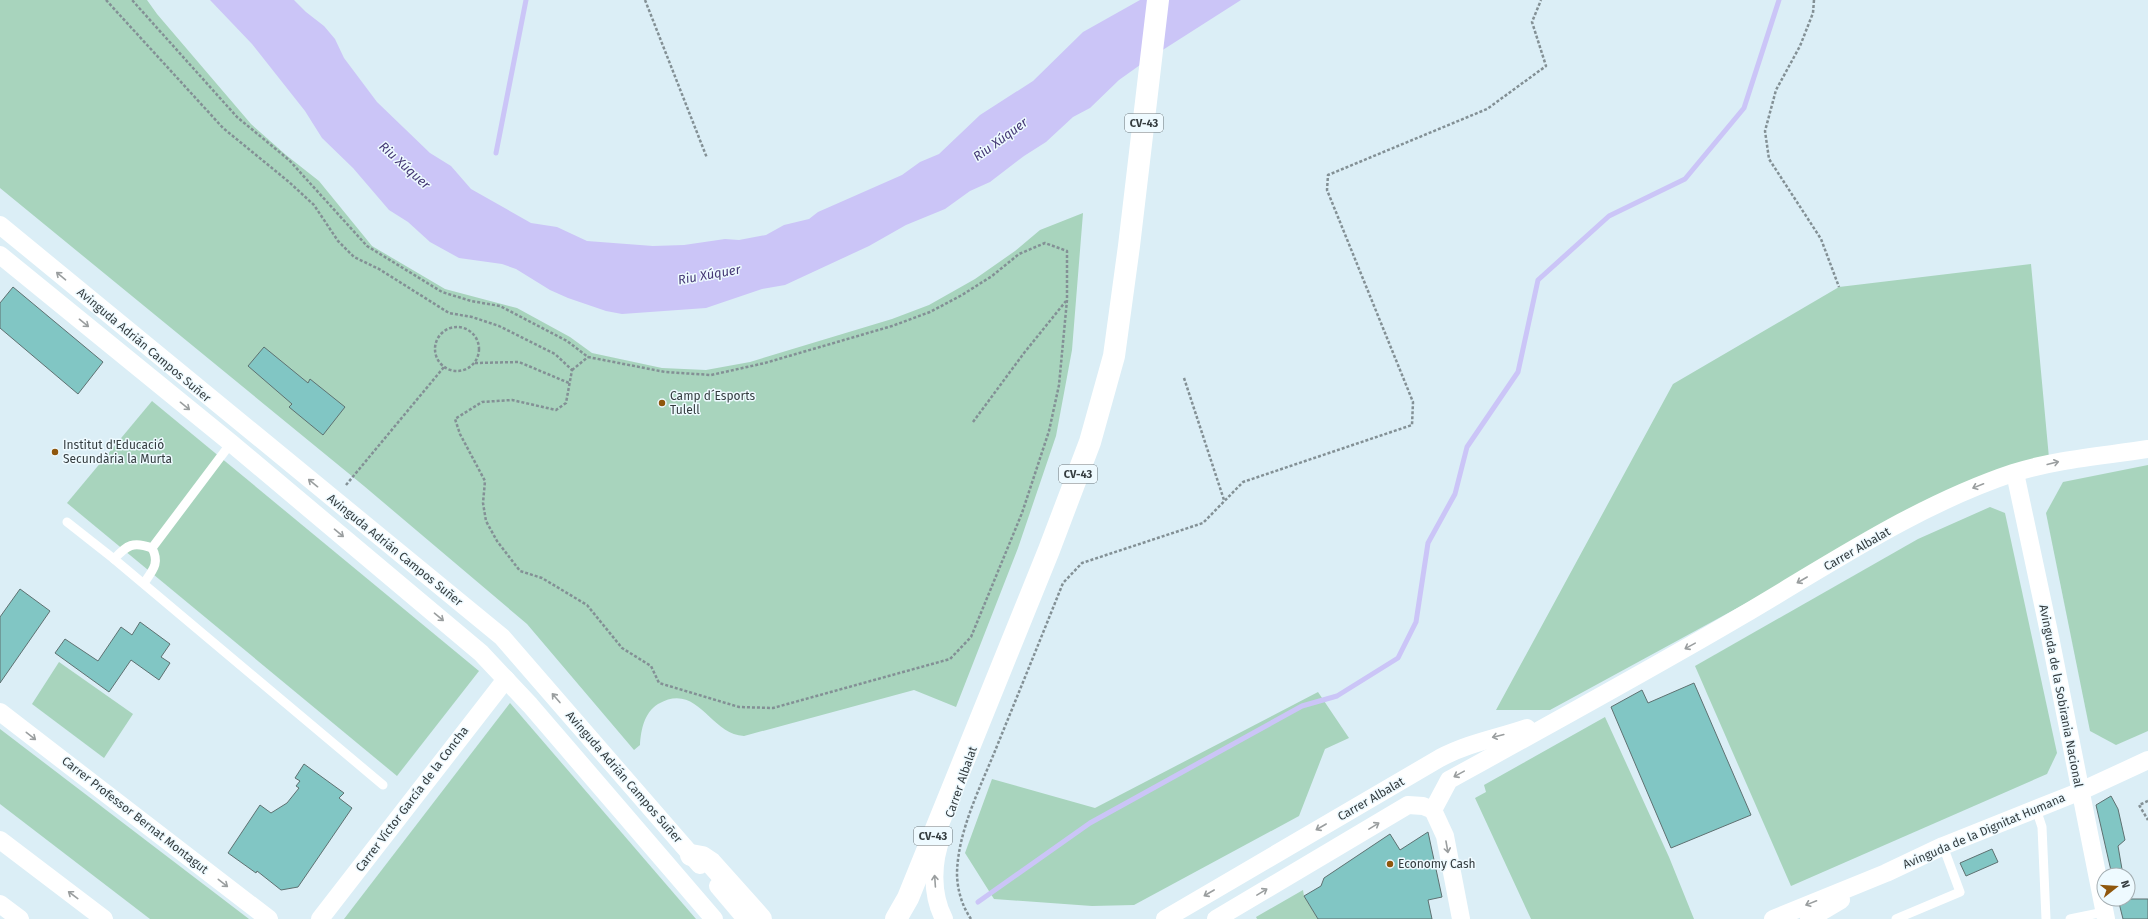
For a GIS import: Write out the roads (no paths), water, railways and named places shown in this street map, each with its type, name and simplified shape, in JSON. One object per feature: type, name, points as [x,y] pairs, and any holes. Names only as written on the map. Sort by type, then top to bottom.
[{"type":"main road","name":"CV-43","points":[[896,919],[906,909],[1090,442],[1114,356],[1129,246],[1158,0]]},
{"type":"main road","points":[[883,919],[895,900],[921,837],[959,773]]},
{"type":"main road","points":[[691,855],[702,857],[711,863],[762,919]]},
{"type":"street","name":"Avinguda Adrián Campos Suñer","points":[[0,225],[502,637],[746,919]]},
{"type":"street","name":"Avinguda Adrián Campos Suñer","points":[[0,255],[231,443],[481,653],[530,705],[714,919]]},
{"type":"street","name":"Carrer Albalat","points":[[1216,919],[1408,805],[1423,806],[1433,810],[1449,780],[1722,627],[1887,531],[1960,494],[2015,473],[2072,459],[2148,449]]},
{"type":"street","name":"Avinguda de la Sobirania Nacional","points":[[2015,473],[2081,791],[2105,915]]},
{"type":"street","name":"Carrer Víctor García de la Concha","points":[[320,919],[506,679]]},
{"type":"street","name":"Carrer Albalat","points":[[944,919],[936,893],[934,872],[937,853],[960,790],[991,693]]},
{"type":"street","name":"Carrer Albalat","points":[[1165,919],[1459,748],[1544,722],[1587,703]]},
{"type":"street","name":"Carrer Professor Bernat Montagut","points":[[0,712],[270,919]]},
{"type":"street","name":"Avinguda de la Dignitat Humana","points":[[1773,919],[1886,873],[1943,846],[2081,791],[2148,760]]},
{"type":"street","points":[[1433,810],[1445,836],[1461,919]]},
{"type":"street","points":[[0,840],[104,919]]},
{"type":"street","name":"Avinguda de la Dignitat Humana","points":[[1810,919],[1886,873]]},
{"type":"street","points":[[0,904],[20,919]]},
{"type":"lane","points":[[152,548],[231,443]]},
{"type":"lane","points":[[67,522],[144,583],[384,784]]},
{"type":"lane","points":[[114,559],[125,547],[140,543],[152,548],[156,556],[155,567],[144,583]]},
{"type":"lane","points":[[2036,809],[2042,827],[2046,919]]},
{"type":"lane","points":[[1896,919],[1960,892],[1943,846]]},
{"type":"lane","points":[[2070,919],[2105,915]]},
{"type":"water","name":"Riu Xúquer","points":[[210,0],[294,0],[306,12],[324,26],[335,39],[344,58],[377,102],[430,153],[451,166],[471,189],[531,223],[557,227],[587,241],[653,246],[684,245],[725,239],[739,240],[766,235],[784,225],[809,219],[818,212],[902,175],[920,162],[939,154],[980,115],[1033,81],[1083,32],[1140,0],[1241,0],[1147,60],[1119,80],[1090,108],[1073,117],[1046,142],[1024,156],[990,182],[970,191],[945,209],[906,225],[869,246],[785,285],[762,289],[706,308],[622,314],[606,311],[568,298],[550,290],[516,269],[502,264],[459,258],[430,242],[408,222],[389,210],[353,168],[322,138],[305,111],[252,44]]},
{"type":"waterway","points":[[496,153],[526,0]]},
{"type":"waterway","points":[[978,902],[1090,823],[1302,706],[1337,696],[1398,658],[1416,622],[1428,543],[1455,494],[1467,447],[1518,372],[1538,280],[1609,216],[1685,179],[1744,108],[1779,0]]},
{"type":"place","name":"Camp d´Esports Tulell","points":[[662,403]]},
{"type":"place","name":"Institut d'Educació Secundària la Murta","points":[[55,452]]},
{"type":"place","name":"Economy Cash","points":[[1390,864]]}]
